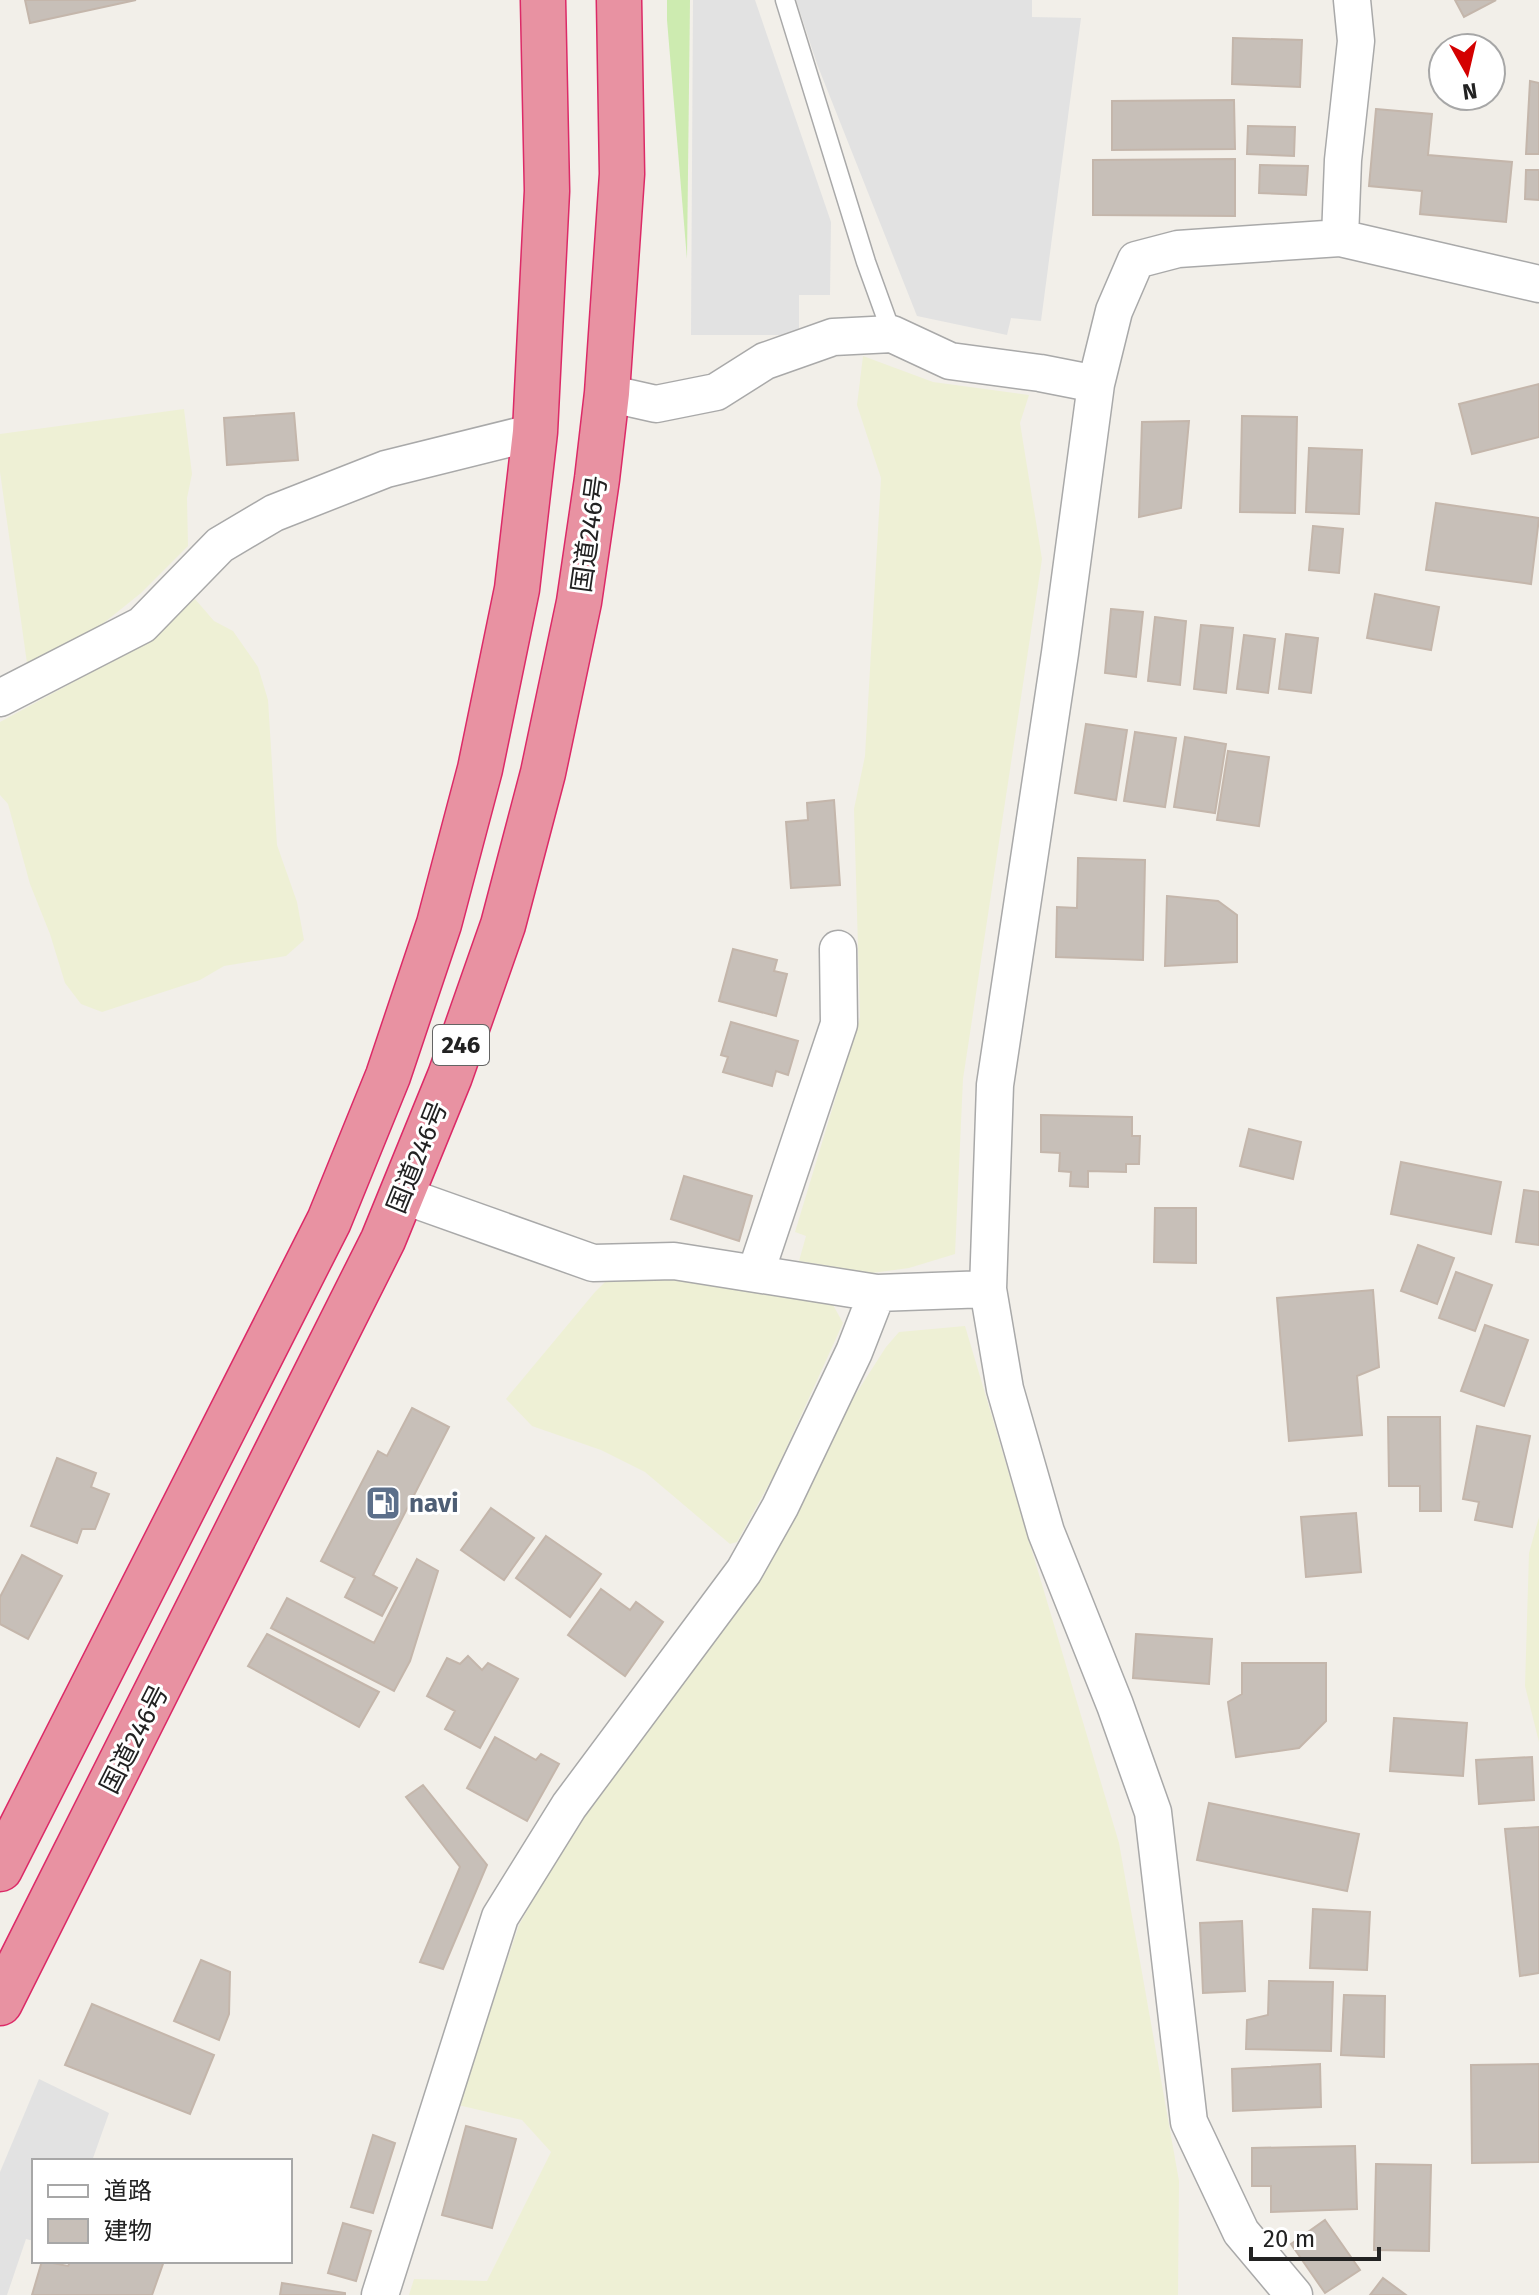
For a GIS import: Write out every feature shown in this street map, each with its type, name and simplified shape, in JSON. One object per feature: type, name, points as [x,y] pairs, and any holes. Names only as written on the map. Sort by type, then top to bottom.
[{"type":"highway","name":"246","points":[[0,1869],[329,1221],[388,1076],[439,924],[480,769],[517,589],[535,432],[543,320],[547,191],[543,0]]},
{"type":"highway","name":"国道246号","points":[[0,2003],[362,1283],[450,1076],[503,925],[543,773],[579,602],[607,393],[622,174],[619,0]]},
{"type":"street","points":[[1340,238],[1343,160],[1356,41],[1352,0]]},
{"type":"street","points":[[1294,2295],[1241,2232],[1189,2122],[1153,1812],[1115,1705],[1046,1532],[1005,1389],[988,1289],[995,1085],[1060,653],[1096,384],[1114,311],[1136,260],[1178,249],[1340,238],[1539,284]]},
{"type":"street","points":[[607,393],[656,404],[716,392],[765,361],[833,337],[892,334],[950,361],[1096,384]]},
{"type":"street","points":[[0,698],[142,625],[220,545],[274,513],[386,469],[535,432]]},
{"type":"street","points":[[756,1272],[839,1024],[838,949]]},
{"type":"street","points":[[402,1195],[593,1263],[674,1261],[877,1293],[988,1289]]},
{"type":"street","points":[[380,2295],[500,1917],[569,1806],[744,1571],[780,1507],[854,1352],[877,1293]]},
{"type":"lane","points":[[785,0],[866,262],[892,334]]},
{"type":"green space","points":[[667,0],[690,0],[687,259],[667,20]]},
{"type":"green space","points":[[863,356],[933,382],[1029,395],[1020,423],[1042,559],[963,1079],[955,1254],[909,1268],[872,1273],[799,1261],[806,1236],[795,1232],[860,1017],[854,809],[865,756],[881,478],[857,405]]},
{"type":"green space","points":[[184,409],[192,474],[187,498],[188,546],[141,593],[100,626],[27,663],[0,472],[0,434]]},
{"type":"green space","points":[[195,599],[214,621],[233,631],[258,667],[268,700],[277,845],[297,902],[304,940],[286,956],[224,966],[200,980],[102,1012],[81,1004],[65,983],[30,884],[8,804],[0,795],[0,722],[143,644]]},
{"type":"green space","points":[[610,1277],[673,1277],[832,1303],[843,1323],[774,1475],[737,1542],[730,1544],[645,1472],[601,1450],[532,1426],[506,1399]]},
{"type":"green space","points":[[965,1326],[1119,1843],[1179,2181],[1178,2295],[409,2295],[414,2279],[487,2281],[551,2152],[522,2120],[458,2105],[519,1925],[546,1876],[886,1347],[899,1332]]},
{"type":"green space","points":[[1539,1517],[1539,1742],[1525,1686],[1529,1553]]},
{"type":"shaded area","points":[[693,0],[755,0],[831,222],[830,295],[799,295],[799,335],[691,335]]},
{"type":"shaded area","points":[[796,0],[1032,0],[1032,17],[1081,18],[1041,321],[1011,318],[1007,335],[917,316],[817,64]]},
{"type":"shaded area","points":[[39,2079],[109,2113],[93,2159],[32,2159],[32,2240],[26,2239],[7,2295],[0,2295],[0,2172]]},
{"type":"building","points":[[25,0],[136,0],[30,23]]},
{"type":"building","points":[[1455,0],[1496,0],[1464,17]]},
{"type":"building","points":[[1233,38],[1302,40],[1300,87],[1232,84]]},
{"type":"building","points":[[1530,81],[1539,83],[1539,154],[1526,154]]},
{"type":"building","points":[[1234,100],[1235,149],[1112,150],[1112,101]]},
{"type":"building","points":[[1376,109],[1432,114],[1428,155],[1512,162],[1506,222],[1420,214],[1422,191],[1369,186]]},
{"type":"building","points":[[1248,126],[1295,127],[1294,156],[1247,154]]},
{"type":"building","points":[[1235,159],[1235,216],[1093,215],[1093,160]]},
{"type":"building","points":[[1260,165],[1308,166],[1306,195],[1259,193]]},
{"type":"building","points":[[1526,170],[1539,170],[1539,200],[1525,199]]},
{"type":"building","points":[[1539,384],[1539,437],[1472,454],[1459,404]]},
{"type":"building","points":[[294,413],[298,460],[227,465],[224,418]]},
{"type":"building","points":[[1242,416],[1297,417],[1295,513],[1240,512]]},
{"type":"building","points":[[1189,421],[1181,508],[1139,517],[1142,422]]},
{"type":"building","points":[[1309,448],[1362,450],[1359,514],[1306,512]]},
{"type":"building","points":[[1436,503],[1539,518],[1531,584],[1426,570]]},
{"type":"building","points":[[1313,526],[1343,529],[1339,573],[1309,570]]},
{"type":"building","points":[[1375,594],[1439,607],[1431,650],[1367,638]]},
{"type":"building","points":[[1111,609],[1143,612],[1136,677],[1105,673]]},
{"type":"building","points":[[1155,617],[1186,621],[1180,685],[1148,681]]},
{"type":"building","points":[[1201,625],[1233,628],[1226,693],[1194,689]]},
{"type":"building","points":[[1286,634],[1318,638],[1311,693],[1279,689]]},
{"type":"building","points":[[1244,635],[1275,639],[1268,693],[1237,689]]},
{"type":"building","points":[[1086,724],[1127,730],[1116,800],[1075,793]]},
{"type":"building","points":[[1135,732],[1176,738],[1165,807],[1124,801]]},
{"type":"building","points":[[1185,737],[1226,744],[1215,813],[1174,807]]},
{"type":"building","points":[[1228,751],[1269,757],[1259,826],[1217,820]]},
{"type":"building","points":[[834,800],[840,885],[791,888],[786,822],[808,820],[807,803]]},
{"type":"building","points":[[1078,858],[1145,860],[1143,960],[1056,957],[1057,907],[1077,908]]},
{"type":"building","points":[[1167,896],[1218,901],[1237,915],[1237,962],[1165,966]]},
{"type":"building","points":[[733,949],[777,960],[774,971],[787,974],[776,1016],[719,1001]]},
{"type":"building","points":[[731,1022],[798,1041],[788,1075],[776,1071],[772,1086],[723,1072],[728,1057],[721,1055]]},
{"type":"building","points":[[1041,1115],[1132,1117],[1132,1136],[1140,1136],[1139,1164],[1126,1164],[1126,1172],[1088,1171],[1088,1187],[1070,1186],[1071,1172],[1059,1171],[1060,1153],[1041,1152]]},
{"type":"building","points":[[1249,1129],[1301,1142],[1293,1179],[1240,1166]]},
{"type":"building","points":[[1401,1162],[1501,1182],[1491,1234],[1391,1214]]},
{"type":"building","points":[[684,1176],[752,1196],[739,1241],[671,1219]]},
{"type":"building","points":[[1524,1190],[1539,1192],[1539,1245],[1516,1242]]},
{"type":"building","points":[[1155,1208],[1196,1208],[1196,1263],[1154,1262]]},
{"type":"building","points":[[1418,1245],[1454,1258],[1437,1304],[1401,1291]]},
{"type":"building","points":[[1456,1272],[1492,1285],[1475,1331],[1439,1318]]},
{"type":"building","points":[[1373,1290],[1379,1367],[1357,1376],[1362,1435],[1289,1441],[1277,1298]]},
{"type":"building","points":[[1485,1325],[1528,1340],[1504,1406],[1461,1391]]},
{"type":"building","points":[[412,1408],[449,1427],[373,1575],[397,1588],[382,1616],[345,1597],[355,1578],[321,1561],[378,1451],[387,1456]]},
{"type":"building","points":[[1388,1417],[1440,1417],[1441,1511],[1420,1511],[1420,1486],[1389,1486]]},
{"type":"building","points":[[1477,1426],[1530,1436],[1512,1527],[1475,1520],[1479,1502],[1463,1499]]},
{"type":"building","points":[[57,1458],[96,1473],[91,1487],[109,1494],[95,1529],[82,1529],[77,1543],[31,1526]]},
{"type":"building","points":[[491,1508],[534,1538],[504,1580],[461,1550]]},
{"type":"building","points":[[1356,1513],[1361,1572],[1306,1577],[1301,1517]]},
{"type":"building","points":[[546,1536],[601,1574],[570,1617],[516,1578]]},
{"type":"building","points":[[22,1555],[62,1576],[28,1639],[0,1624],[0,1597]]},
{"type":"building","points":[[417,1559],[438,1571],[410,1661],[394,1691],[271,1628],[287,1598],[374,1643]]},
{"type":"building","points":[[601,1589],[630,1610],[636,1602],[663,1622],[625,1676],[568,1635]]},
{"type":"building","points":[[267,1634],[379,1692],[359,1727],[248,1666]]},
{"type":"building","points":[[1136,1634],[1212,1639],[1209,1684],[1133,1678]]},
{"type":"building","points":[[468,1656],[482,1670],[488,1663],[518,1679],[480,1748],[445,1729],[455,1711],[427,1696],[447,1658],[460,1664]]},
{"type":"building","points":[[1242,1663],[1326,1663],[1326,1721],[1299,1748],[1236,1757],[1228,1702],[1242,1694]]},
{"type":"building","points":[[1394,1718],[1467,1723],[1463,1776],[1390,1771]]},
{"type":"building","points":[[495,1737],[536,1760],[541,1754],[559,1764],[527,1821],[467,1788]]},
{"type":"building","points":[[1532,1757],[1534,1800],[1479,1804],[1476,1760]]},
{"type":"building","points":[[423,1785],[487,1865],[443,1969],[420,1962],[460,1867],[406,1797]]},
{"type":"building","points":[[1209,1803],[1359,1834],[1347,1891],[1197,1860]]},
{"type":"building","points":[[1539,1827],[1539,1973],[1520,1976],[1505,1829]]},
{"type":"building","points":[[1313,1909],[1370,1912],[1367,1970],[1310,1968]]},
{"type":"building","points":[[1242,1921],[1245,1991],[1203,1993],[1200,1923]]},
{"type":"building","points":[[201,1960],[230,1972],[229,2014],[219,2040],[174,2021]]},
{"type":"building","points":[[1269,1981],[1333,1982],[1331,2051],[1246,2049],[1247,2020],[1268,2015]]},
{"type":"building","points":[[1344,1995],[1385,1996],[1384,2057],[1341,2055]]},
{"type":"building","points":[[92,2004],[214,2055],[190,2114],[65,2065]]},
{"type":"building","points":[[1320,2064],[1321,2107],[1233,2111],[1232,2069]]},
{"type":"building","points":[[1539,2064],[1539,2162],[1472,2163],[1471,2065]]},
{"type":"building","points":[[466,2126],[516,2139],[492,2228],[442,2215]]},
{"type":"building","points":[[373,2135],[395,2143],[373,2213],[351,2207]]},
{"type":"building","points":[[1355,2146],[1357,2209],[1271,2212],[1271,2186],[1252,2186],[1252,2148]]},
{"type":"building","points":[[1376,2164],[1431,2165],[1429,2251],[1374,2250]]},
{"type":"building","points":[[1325,2220],[1360,2270],[1325,2293],[1291,2244]]},
{"type":"building","points":[[343,2223],[371,2231],[356,2281],[328,2273]]},
{"type":"building","points":[[41,2263],[68,2266],[70,2263],[163,2263],[152,2295],[32,2295]]},
{"type":"building","points":[[1383,2278],[1406,2295],[1370,2295]]},
{"type":"building","points":[[282,2283],[345,2293],[345,2295],[280,2295]]},
{"type":"place","name":"navi","points":[[383,1503]]}]
